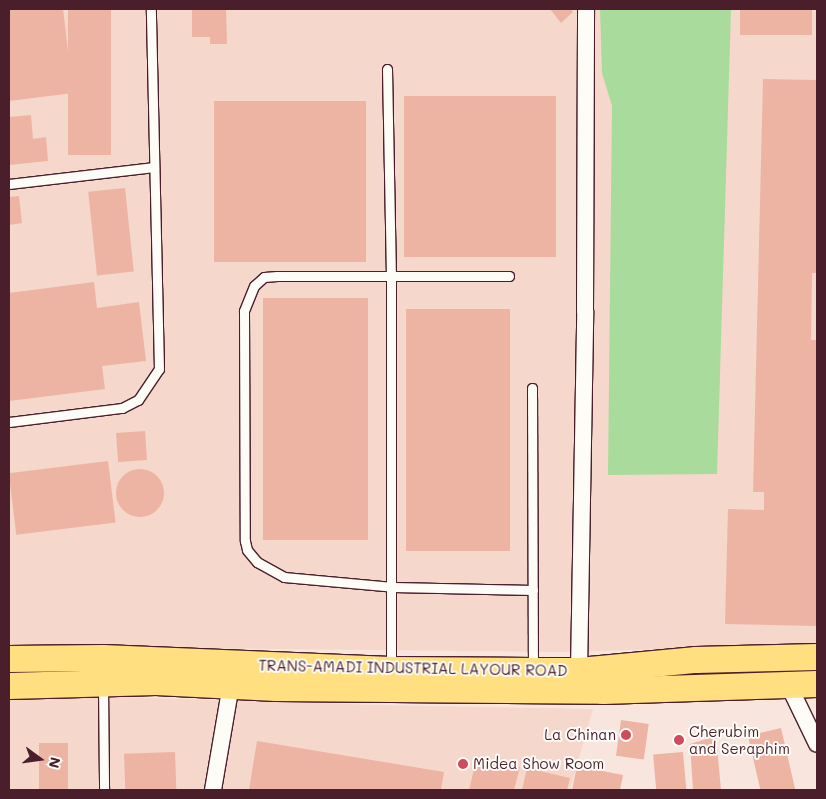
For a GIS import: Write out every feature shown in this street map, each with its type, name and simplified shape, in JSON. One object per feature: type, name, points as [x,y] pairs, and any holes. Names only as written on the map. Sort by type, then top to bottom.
[{"type":"main road","name":"TRANS-AMADI INDUSTRIAL LAYOUR ROAD","points":[[9,658],[103,658],[391,670],[579,671],[696,660],[817,656]]},
{"type":"main road","name":"TRANS-AMADI INDUSTRIAL LAYOUR ROAD","points":[[9,686],[103,683],[554,691],[817,684]]},
{"type":"street","points":[[579,671],[586,311],[586,9]]},
{"type":"street","points":[[213,790],[231,685]]},
{"type":"street","points":[[788,686],[817,744]]},
{"type":"lane","points":[[9,422],[122,408],[138,400],[150,385],[159,368],[151,9]]},
{"type":"lane","points":[[387,69],[391,277],[393,587],[391,670]]},
{"type":"lane","points":[[9,184],[154,167]]},
{"type":"lane","points":[[509,276],[264,277],[254,286],[244,311],[246,550],[257,562],[284,577],[393,587],[533,590]]},
{"type":"lane","points":[[532,388],[533,671]]},
{"type":"lane","points":[[103,683],[104,790]]},
{"type":"shaded area","points":[[9,9],[817,9],[817,644],[566,652],[9,646]]},
{"type":"shaded area","points":[[115,697],[593,709],[570,790],[9,790],[9,700]]},
{"type":"green space","points":[[600,9],[731,9],[717,474],[608,475],[612,106],[602,73]]},
{"type":"building","points":[[9,9],[63,9],[73,93],[9,101]]},
{"type":"building","points":[[68,9],[111,9],[111,155],[68,155]]},
{"type":"building","points":[[192,9],[226,9],[227,44],[210,44],[210,37],[192,37]]},
{"type":"building","points":[[550,9],[571,9],[573,12],[561,23]]},
{"type":"building","points":[[740,9],[812,9],[812,35],[740,35]]},
{"type":"building","points":[[763,79],[817,80],[817,273],[812,273],[811,340],[817,340],[817,626],[725,624],[728,509],[764,510],[764,492],[753,492]]},
{"type":"building","points":[[404,96],[556,96],[556,257],[404,257]]},
{"type":"building","points":[[214,101],[366,101],[366,262],[214,262]]},
{"type":"building","points":[[31,115],[33,139],[46,137],[48,161],[9,165],[9,117]]},
{"type":"building","points":[[125,188],[134,272],[97,275],[88,192]]},
{"type":"building","points":[[19,196],[22,223],[9,225],[9,197]]},
{"type":"building","points":[[94,282],[97,308],[139,302],[146,361],[102,366],[105,389],[9,401],[9,293]]},
{"type":"building","points":[[263,298],[368,298],[368,540],[263,540]]},
{"type":"building","points":[[406,309],[510,309],[510,551],[406,551]]},
{"type":"building","points":[[145,431],[147,460],[118,462],[116,433]]},
{"type":"building","points":[[108,461],[116,523],[16,535],[9,473]]},
{"type":"building","points":[[140,469],[149,471],[157,476],[162,484],[164,493],[162,502],[157,510],[149,515],[140,517],[131,515],[123,510],[118,502],[116,493],[118,484],[123,476],[131,471]]},
{"type":"building","points":[[621,720],[649,724],[644,760],[616,756]]},
{"type":"building","points":[[781,728],[795,790],[760,790],[748,736]]},
{"type":"building","points":[[716,736],[721,790],[693,790],[690,744]]},
{"type":"building","points":[[257,741],[444,772],[441,790],[249,790]]},
{"type":"building","points":[[39,743],[68,743],[68,790],[39,790]]},
{"type":"building","points":[[175,752],[176,790],[125,790],[124,754]]},
{"type":"building","points":[[683,752],[686,790],[656,790],[653,755]]},
{"type":"building","points":[[477,757],[520,767],[514,790],[469,790]]},
{"type":"building","points":[[577,766],[623,775],[620,790],[572,790]]},
{"type":"building","points":[[527,768],[570,778],[567,790],[522,790]]},
{"type":"place","name":"La Chinan","points":[[626,735]]},
{"type":"place","name":"Cherubim and Seraphim","points":[[679,740]]},
{"type":"place","name":"Midea Show Room","points":[[463,764]]}]
